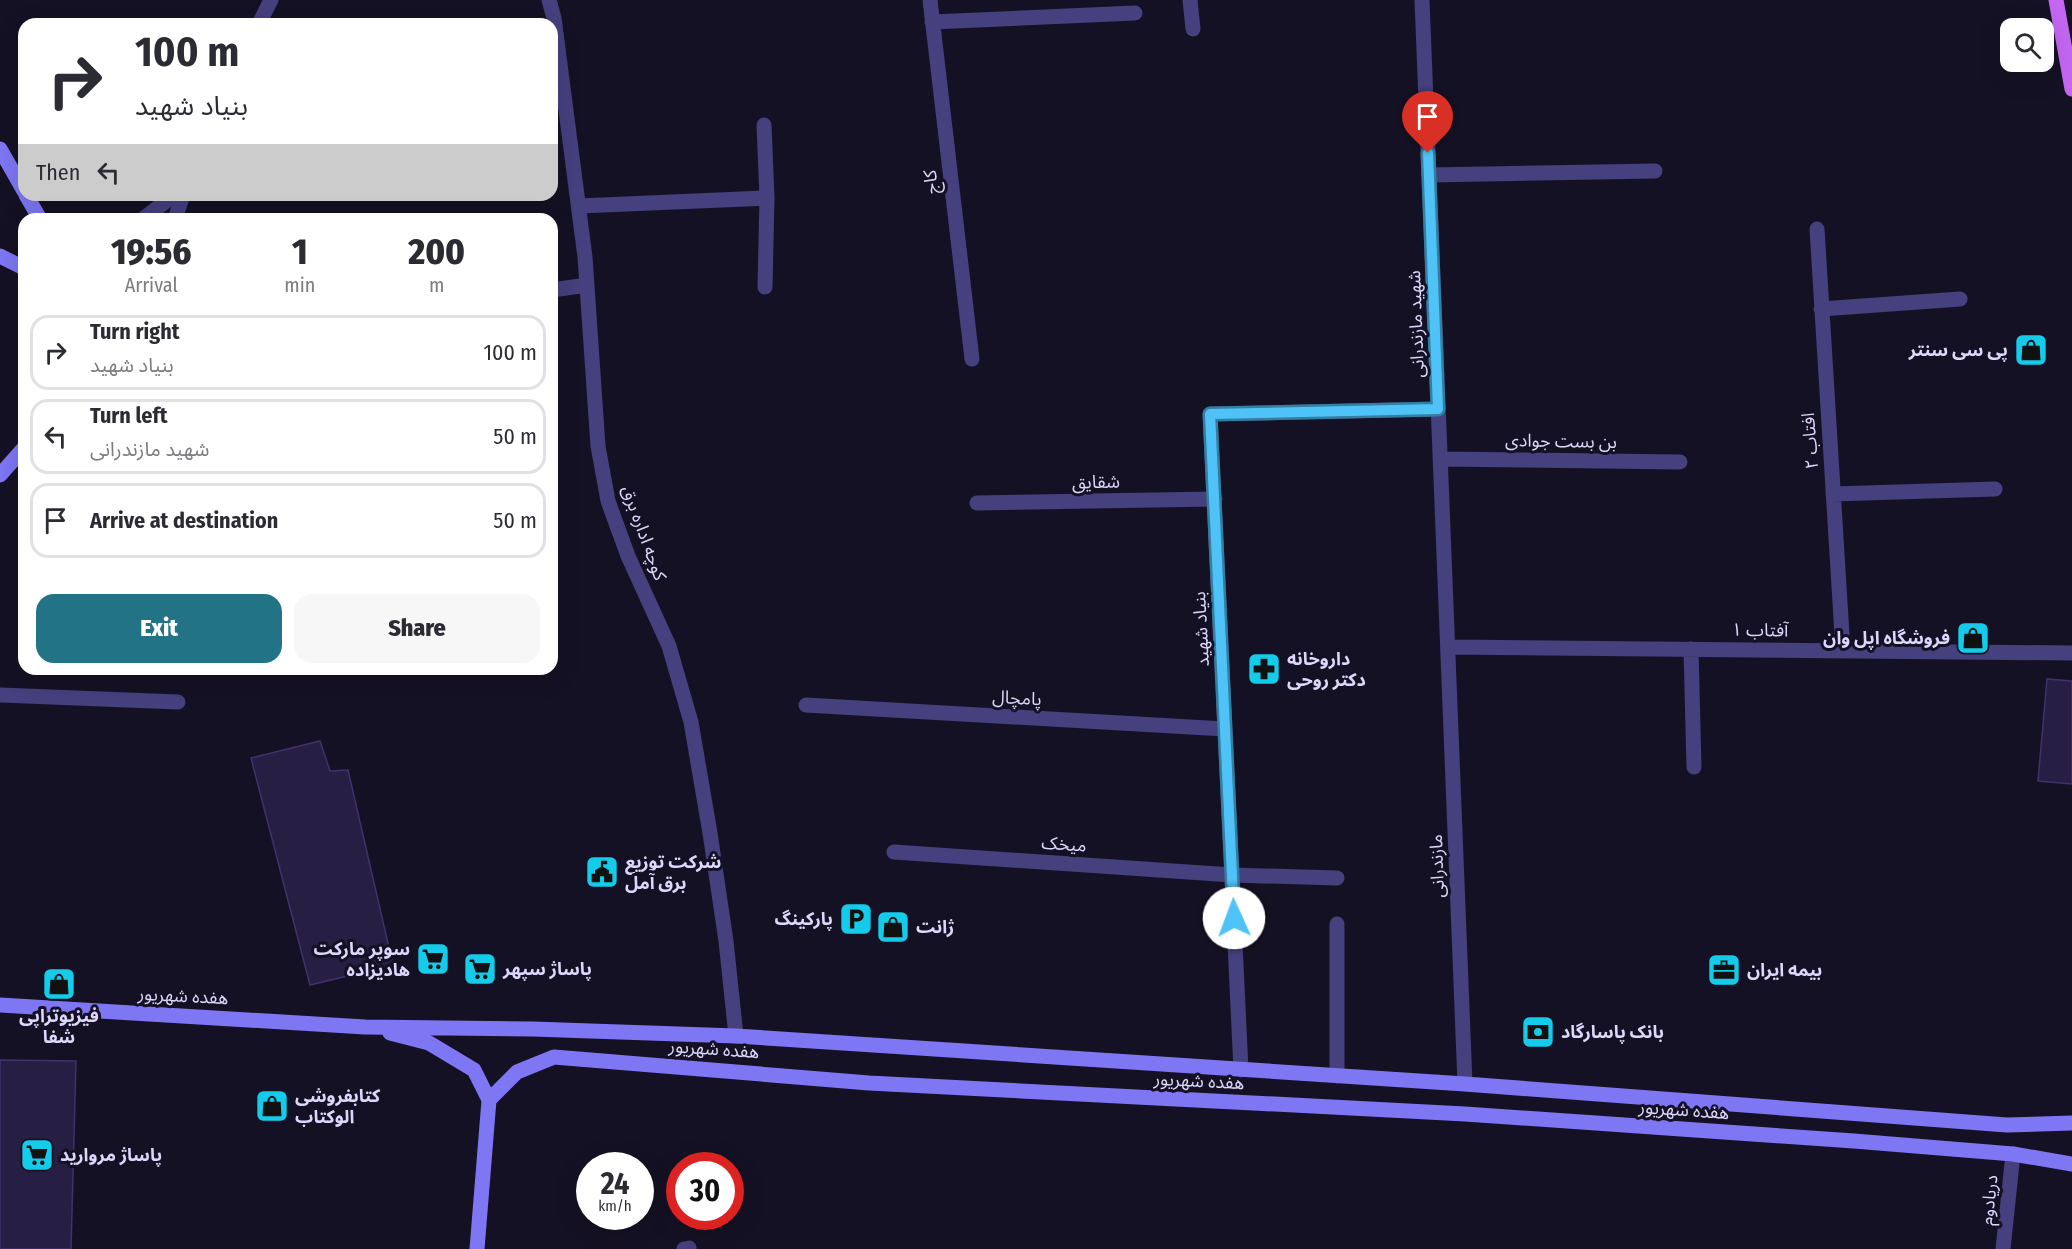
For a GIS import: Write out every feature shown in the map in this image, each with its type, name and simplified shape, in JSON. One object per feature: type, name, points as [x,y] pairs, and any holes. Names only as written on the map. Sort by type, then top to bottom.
[{"type":"main road","points":[[2056,0],[2072,89]]},
{"type":"main road","points":[[0,149],[18,180]]},
{"type":"main road","points":[[0,256],[18,265]]},
{"type":"main road","points":[[0,475],[18,455]]},
{"type":"main road","name":"هفده شهریور","points":[[0,1005],[365,1027],[534,1029],[736,1036],[1465,1084],[2007,1125],[2072,1123]]},
{"type":"main road","name":"هفده شهریور","points":[[365,1027],[429,1043],[447,1053],[474,1070],[489,1100],[517,1072],[554,1057],[869,1083],[1466,1114],[1842,1140],[2013,1154],[2072,1164]]},
{"type":"main road","points":[[477,1249],[489,1100]]},
{"type":"street","points":[[262,18],[271,0]]},
{"type":"street","name":"کوچه اداره برق","points":[[549,0],[554,18]]},
{"type":"street","name":"کاج","points":[[930,0],[972,359]]},
{"type":"street","points":[[1190,0],[1193,29]]},
{"type":"street","name":"شهید مازندرانی","points":[[1422,0],[1448,647]]},
{"type":"street","points":[[932,22],[1135,13]]},
{"type":"street","name":"کوچه اداره برق","points":[[558,48],[587,285],[598,447],[608,501],[628,556],[669,646],[691,722],[717,876],[736,1036]]},
{"type":"street","points":[[764,125],[767,198],[765,287]]},
{"type":"street","points":[[1429,175],[1655,171]]},
{"type":"street","points":[[579,206],[767,198]]},
{"type":"street","points":[[153,213],[167,201]]},
{"type":"street","name":"افتاب ۲","points":[[1817,229],[1843,651]]},
{"type":"street","points":[[558,289],[587,285]]},
{"type":"street","points":[[1821,309],[1960,299]]},
{"type":"street","name":"بنیاد شهید","points":[[1241,1070],[1210,414],[1438,409]]},
{"type":"street","name":"بن بست جوادی","points":[[1440,459],[1680,462]]},
{"type":"street","points":[[1833,494],[1995,489]]},
{"type":"street","name":"شقایق","points":[[977,503],[1215,500]]},
{"type":"street","name":"آفتاب ۱","points":[[1448,647],[2072,653]]},
{"type":"street","name":"مازندرانی","points":[[1448,647],[1465,1084]]},
{"type":"street","points":[[1691,649],[1694,767]]},
{"type":"street","points":[[0,695],[178,702]]},
{"type":"street","name":"پامچال","points":[[806,705],[1225,729]]},
{"type":"street","name":"میخک","points":[[894,852],[1232,875],[1337,878]]},
{"type":"street","points":[[1337,924],[1337,1076]]},
{"type":"street","name":"دریادوم","points":[[2003,1249],[2013,1154]]},
{"type":"building","points":[[2047,679],[2072,681],[2072,784],[2038,781]]},
{"type":"building","points":[[320,741],[330,771],[348,770],[393,965],[310,985],[251,758]]},
{"type":"building","name":"پاساژ مروارید","points":[[0,1060],[76,1061],[71,1249],[0,1249]]},
{"type":"place","name":"پی سی سنتر","points":[[2031,350]]},
{"type":"place","name":"فروشگاه اپل وان","points":[[1973,638]]},
{"type":"place","name":"داروخانه دکتر روحی","points":[[1264,669]]},
{"type":"place","name":"شرکت توزیع برق آمل","points":[[602,872]]},
{"type":"place","name":"پارکینگ","points":[[856,919]]},
{"type":"place","name":"ژانت","points":[[893,927]]},
{"type":"place","name":"سوپر مارکت هادیزاده","points":[[433,959]]},
{"type":"place","name":"پاساژ سپهر","points":[[480,969]]},
{"type":"place","name":"بیمه ایران","points":[[1724,970]]},
{"type":"place","name":"فیزیوتراپی شفا","points":[[59,984]]},
{"type":"place","name":"بانک پاسارگاد","points":[[1538,1032]]},
{"type":"place","name":"کتابفروشی الوکتاب","points":[[272,1106]]},
{"type":"place","name":"پاساژ مروارید","points":[[37,1155]]},
{"type":"route","points":[[1234,918],[1210,414],[1438,409],[1428,153]]}]
